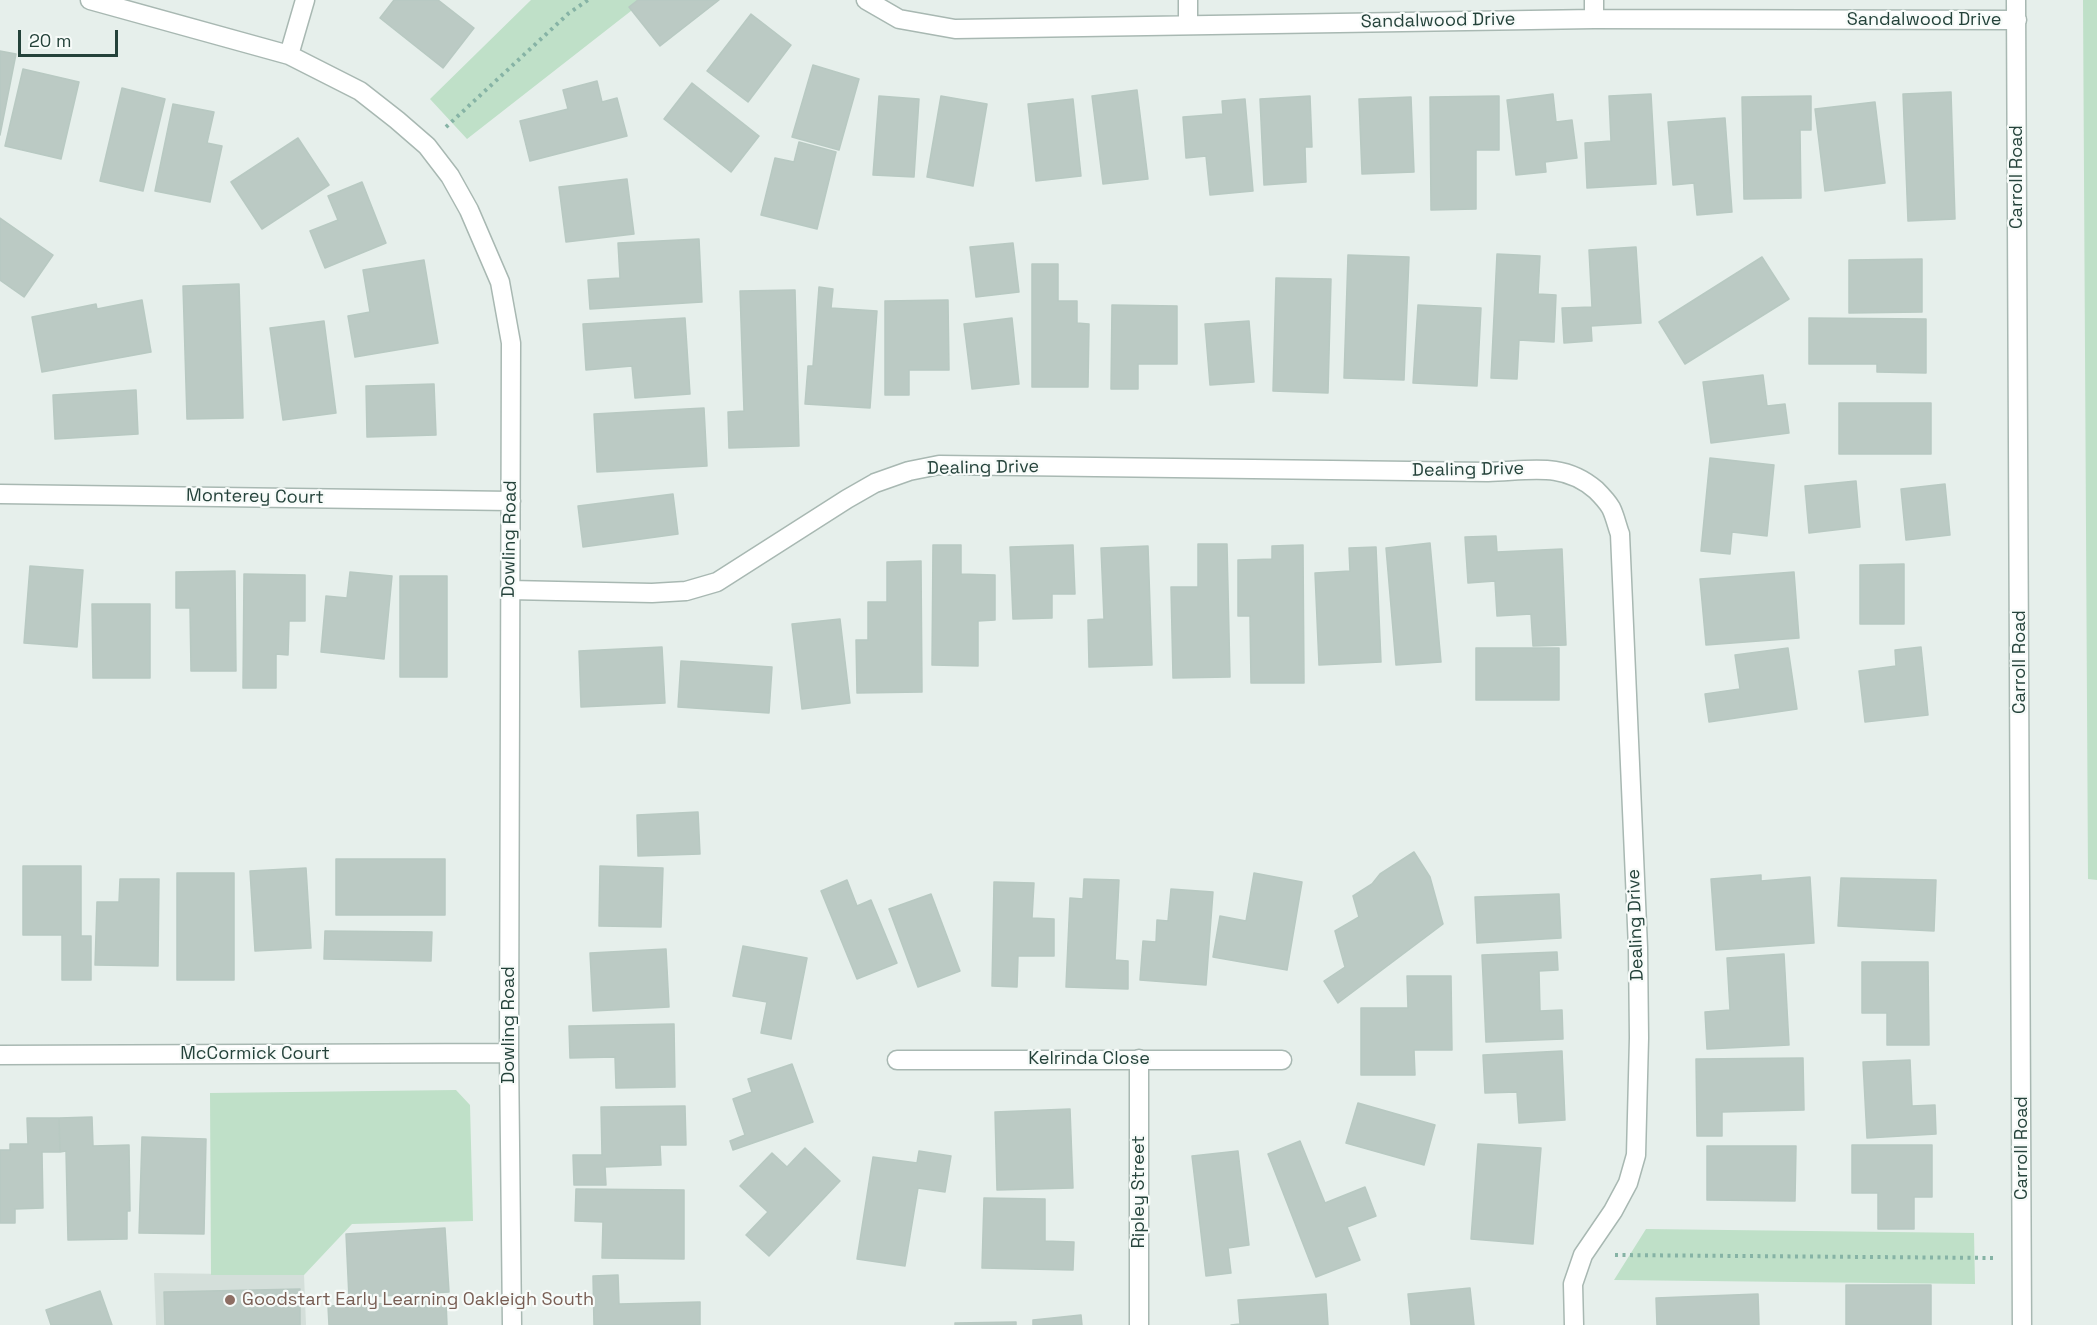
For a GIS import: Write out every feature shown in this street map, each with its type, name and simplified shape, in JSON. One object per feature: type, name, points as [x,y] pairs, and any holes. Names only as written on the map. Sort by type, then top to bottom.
[{"type":"street","name":"Dowling Road","points":[[90,0],[289,55],[360,91],[427,146],[450,176],[469,210],[500,282],[511,343],[509,1053],[512,1325]]},
{"type":"street","points":[[289,55],[305,0]]},
{"type":"street","name":"Sandalwood Drive","points":[[866,0],[899,19],[955,29],[1594,19],[2016,20]]},
{"type":"street","points":[[1188,0],[1188,25]]},
{"type":"street","points":[[1594,0],[1594,19]]},
{"type":"street","name":"Carroll Road","points":[[2016,0],[2022,1325]]},
{"type":"street","name":"Dealing Drive","points":[[510,590],[652,593],[686,591],[717,582],[875,483],[909,471],[939,465],[1488,472],[1556,469],[1586,482],[1610,507],[1620,534],[1638,948],[1639,1038],[1636,1155],[1628,1183],[1613,1211],[1583,1255],[1573,1284],[1574,1325]]},
{"type":"street","name":"Monterey Court","points":[[0,494],[511,501]]},
{"type":"street","name":"McCormick Court","points":[[0,1055],[509,1053]]},
{"type":"street","name":"Ripley Street","points":[[1139,1059],[1139,1325]]},
{"type":"street","name":"Kelrinda Close","points":[[897,1060],[1281,1060]]},
{"type":"path","points":[[427,146],[569,13],[588,0]]},
{"type":"path","points":[[1583,1255],[2022,1258]]},
{"type":"shaded area","name":"Goodstart Early Learning Oakleigh South","points":[[154,1273],[304,1275],[306,1325],[156,1325]]},
{"type":"green space","points":[[531,0],[645,0],[467,139],[430,99]]},
{"type":"green space","points":[[2083,0],[2097,0],[2097,880],[2088,879]]},
{"type":"green space","points":[[456,1090],[470,1105],[473,1221],[352,1224],[304,1275],[211,1275],[210,1093]]},
{"type":"green space","points":[[1646,1229],[1974,1233],[1975,1284],[1614,1280]]},
{"type":"building","points":[[394,0],[438,0],[474,28],[443,68],[380,18]]},
{"type":"building","points":[[638,0],[719,0],[660,46],[629,7]]},
{"type":"building","points":[[751,14],[791,45],[748,102],[707,71]]},
{"type":"building","points":[[0,51],[16,54],[0,135]]},
{"type":"building","points":[[813,65],[859,79],[839,150],[792,137]]},
{"type":"building","points":[[23,69],[79,82],[61,159],[5,146]]},
{"type":"building","points":[[597,81],[602,102],[617,98],[627,136],[530,161],[520,121],[568,109],[563,90]]},
{"type":"building","points":[[692,83],[759,136],[731,172],[664,119]]},
{"type":"building","points":[[122,88],[165,99],[143,191],[100,181]]},
{"type":"building","points":[[1137,90],[1148,179],[1103,184],[1092,96]]},
{"type":"building","points":[[1951,92],[1955,219],[1908,221],[1903,94]]},
{"type":"building","points":[[1553,94],[1556,122],[1572,120],[1577,158],[1545,162],[1546,172],[1516,175],[1507,100]]},
{"type":"building","points":[[1651,94],[1656,184],[1587,188],[1585,143],[1611,141],[1609,96]]},
{"type":"building","points":[[879,96],[919,99],[914,177],[873,175]]},
{"type":"building","points":[[941,96],[987,104],[973,186],[927,177]]},
{"type":"building","points":[[1310,96],[1312,147],[1305,147],[1306,182],[1264,185],[1260,99]]},
{"type":"building","points":[[1499,96],[1499,150],[1476,150],[1476,209],[1431,210],[1430,97]]},
{"type":"building","points":[[1811,96],[1811,130],[1800,130],[1801,198],[1744,199],[1742,97]]},
{"type":"building","points":[[1411,97],[1414,172],[1362,174],[1359,99]]},
{"type":"building","points":[[1073,99],[1081,176],[1036,181],[1028,104]]},
{"type":"building","points":[[1245,99],[1253,191],[1210,195],[1206,156],[1186,158],[1183,117],[1223,114],[1222,101]]},
{"type":"building","points":[[1875,102],[1885,183],[1825,191],[1815,109]]},
{"type":"building","points":[[173,104],[214,112],[207,143],[222,146],[210,202],[155,191]]},
{"type":"building","points":[[1725,118],[1732,212],[1697,215],[1694,183],[1673,185],[1668,122]]},
{"type":"building","points":[[298,138],[329,185],[262,229],[231,182]]},
{"type":"building","points":[[799,142],[836,152],[817,229],[761,215],[775,158],[794,162]]},
{"type":"building","points":[[627,179],[634,234],[566,242],[559,187]]},
{"type":"building","points":[[362,182],[386,243],[325,268],[310,231],[338,220],[328,196]]},
{"type":"building","points":[[0,218],[53,255],[24,297],[0,280]]},
{"type":"building","points":[[699,239],[702,302],[590,309],[588,280],[620,278],[618,243]]},
{"type":"building","points":[[1013,243],[1019,292],[976,297],[970,247]]},
{"type":"building","points":[[1636,247],[1641,323],[1591,326],[1592,341],[1564,343],[1562,308],[1592,307],[1589,250]]},
{"type":"building","points":[[1497,254],[1540,256],[1538,294],[1556,295],[1554,342],[1519,340],[1517,379],[1491,378]]},
{"type":"building","points":[[1348,255],[1409,257],[1404,380],[1344,378]]},
{"type":"building","points":[[1762,257],[1789,299],[1685,364],[1659,322]]},
{"type":"building","points":[[1922,259],[1922,312],[1849,313],[1849,260]]},
{"type":"building","points":[[424,260],[438,343],[355,357],[348,316],[370,312],[363,270]]},
{"type":"building","points":[[1032,264],[1058,264],[1058,301],[1077,301],[1077,323],[1089,324],[1088,387],[1032,387]]},
{"type":"building","points":[[1276,278],[1331,279],[1328,393],[1273,391]]},
{"type":"building","points":[[239,284],[243,418],[187,419],[183,286]]},
{"type":"building","points":[[819,287],[833,289],[831,308],[877,311],[870,408],[805,404],[808,366],[813,366]]},
{"type":"building","points":[[795,290],[799,446],[729,448],[728,412],[744,411],[740,291]]},
{"type":"building","points":[[142,300],[151,352],[42,372],[32,317],[96,304],[97,309]]},
{"type":"building","points":[[948,300],[949,370],[909,370],[909,395],[885,395],[885,301]]},
{"type":"building","points":[[1112,305],[1177,306],[1177,364],[1138,364],[1138,389],[1111,389]]},
{"type":"building","points":[[1418,305],[1481,308],[1477,386],[1413,383]]},
{"type":"building","points":[[685,318],[690,394],[635,398],[632,366],[586,370],[583,324]]},
{"type":"building","points":[[1012,318],[1019,384],[972,389],[964,324]]},
{"type":"building","points":[[1809,318],[1926,319],[1926,373],[1877,372],[1877,364],[1809,364]]},
{"type":"building","points":[[324,321],[336,413],[283,420],[270,328]]},
{"type":"building","points":[[1249,321],[1254,382],[1210,385],[1205,324]]},
{"type":"building","points":[[1763,375],[1767,406],[1785,404],[1789,433],[1711,443],[1703,382]]},
{"type":"building","points":[[434,384],[436,435],[367,437],[366,386]]},
{"type":"building","points":[[136,390],[138,434],[55,439],[53,395]]},
{"type":"building","points":[[1839,403],[1931,403],[1931,454],[1839,454]]},
{"type":"building","points":[[704,408],[707,466],[597,472],[594,414]]},
{"type":"building","points":[[1710,458],[1774,465],[1767,536],[1732,532],[1730,554],[1701,551]]},
{"type":"building","points":[[1856,481],[1860,527],[1809,533],[1805,486]]},
{"type":"building","points":[[1945,484],[1950,535],[1906,540],[1901,489]]},
{"type":"building","points":[[673,494],[678,534],[583,547],[578,506]]},
{"type":"building","points":[[1496,536],[1497,552],[1562,549],[1566,645],[1533,646],[1531,614],[1497,616],[1495,581],[1468,583],[1465,537]]},
{"type":"building","points":[[1430,543],[1441,662],[1396,665],[1386,548]]},
{"type":"building","points":[[1198,544],[1227,544],[1230,677],[1173,678],[1171,587],[1198,587]]},
{"type":"building","points":[[933,545],[961,545],[961,574],[995,575],[995,620],[978,621],[978,666],[932,665]]},
{"type":"building","points":[[1073,545],[1075,594],[1052,594],[1052,618],[1013,619],[1010,547]]},
{"type":"building","points":[[1303,545],[1304,683],[1251,683],[1250,616],[1238,616],[1238,560],[1272,559],[1272,546]]},
{"type":"building","points":[[1148,546],[1152,665],[1089,667],[1088,620],[1104,619],[1101,548]]},
{"type":"building","points":[[1376,547],[1381,662],[1319,665],[1315,573],[1350,571],[1349,548]]},
{"type":"building","points":[[921,561],[922,692],[857,693],[856,640],[868,640],[868,602],[887,602],[887,562]]},
{"type":"building","points":[[1904,564],[1904,624],[1860,624],[1860,565]]},
{"type":"building","points":[[30,566],[83,570],[77,647],[24,643]]},
{"type":"building","points":[[235,571],[236,671],[191,671],[190,608],[176,608],[176,572]]},
{"type":"building","points":[[350,572],[392,576],[384,659],[321,652],[326,596],[347,598]]},
{"type":"building","points":[[1794,572],[1799,638],[1706,645],[1700,579]]},
{"type":"building","points":[[244,574],[305,575],[305,621],[289,621],[288,655],[276,654],[276,688],[243,688]]},
{"type":"building","points":[[400,576],[447,576],[447,677],[400,677]]},
{"type":"building","points":[[92,604],[150,604],[150,678],[93,678]]},
{"type":"building","points":[[840,619],[850,703],[802,709],[792,624]]},
{"type":"building","points":[[662,647],[665,703],[581,707],[579,651]]},
{"type":"building","points":[[1921,647],[1928,715],[1865,722],[1859,671],[1896,666],[1895,650]]},
{"type":"building","points":[[1476,648],[1559,648],[1559,700],[1476,700]]},
{"type":"building","points":[[1788,648],[1797,709],[1709,722],[1705,694],[1740,689],[1735,655]]},
{"type":"building","points":[[681,661],[772,667],[769,713],[678,707]]},
{"type":"building","points":[[698,812],[700,854],[638,856],[637,815]]},
{"type":"building","points":[[1414,852],[1430,877],[1443,924],[1338,1003],[1324,981],[1345,967],[1335,931],[1359,917],[1353,896],[1372,884],[1380,874]]},
{"type":"building","points":[[336,859],[445,859],[445,915],[336,915]]},
{"type":"building","points":[[23,866],[81,866],[81,936],[91,936],[91,980],[62,980],[62,935],[23,935]]},
{"type":"building","points":[[600,866],[663,868],[661,927],[599,926]]},
{"type":"building","points":[[306,868],[311,948],[255,951],[250,871]]},
{"type":"building","points":[[177,873],[234,873],[234,980],[177,980]]},
{"type":"building","points":[[1254,873],[1302,882],[1287,970],[1213,957],[1220,916],[1246,921]]},
{"type":"building","points":[[1761,875],[1761,881],[1810,877],[1814,943],[1716,950],[1711,879]]},
{"type":"building","points":[[1841,878],[1936,880],[1934,931],[1838,926]]},
{"type":"building","points":[[120,879],[159,879],[158,966],[95,965],[97,902],[119,902]]},
{"type":"building","points":[[1084,879],[1119,880],[1115,960],[1128,961],[1128,989],[1066,987],[1070,898],[1083,899]]},
{"type":"building","points":[[847,880],[857,906],[871,900],[897,963],[857,979],[821,891]]},
{"type":"building","points":[[994,882],[1034,883],[1032,918],[1054,919],[1054,956],[1018,956],[1017,987],[992,986]]},
{"type":"building","points":[[1171,889],[1213,892],[1206,985],[1140,980],[1143,941],[1156,942],[1157,920],[1168,921]]},
{"type":"building","points":[[931,894],[960,971],[918,987],[889,909]]},
{"type":"building","points":[[1559,894],[1561,938],[1477,943],[1475,897]]},
{"type":"building","points":[[325,931],[432,932],[431,961],[324,959]]},
{"type":"building","points":[[743,946],[807,958],[791,1039],[761,1033],[767,1002],[733,996]]},
{"type":"building","points":[[666,949],[669,1007],[593,1011],[590,953]]},
{"type":"building","points":[[1557,952],[1558,970],[1539,971],[1540,1011],[1562,1010],[1563,1039],[1486,1042],[1482,955]]},
{"type":"building","points":[[1784,954],[1789,1045],[1707,1049],[1705,1012],[1730,1010],[1727,958]]},
{"type":"building","points":[[1862,962],[1928,962],[1929,1045],[1887,1045],[1887,1013],[1862,1013]]},
{"type":"building","points":[[1407,976],[1451,976],[1452,1050],[1414,1050],[1415,1075],[1361,1075],[1361,1008],[1408,1008]]},
{"type":"building","points":[[674,1024],[675,1087],[616,1088],[615,1057],[570,1058],[569,1026]]},
{"type":"building","points":[[1562,1051],[1565,1120],[1519,1123],[1517,1092],[1485,1093],[1483,1055]]},
{"type":"building","points":[[1803,1058],[1804,1110],[1722,1112],[1722,1136],[1697,1136],[1696,1059]]},
{"type":"building","points":[[1910,1060],[1912,1106],[1935,1105],[1936,1134],[1867,1138],[1863,1062]]},
{"type":"building","points":[[792,1064],[813,1122],[733,1150],[730,1141],[745,1135],[733,1099],[752,1092],[748,1079]]},
{"type":"building","points":[[1358,1103],[1435,1125],[1424,1165],[1346,1143]]},
{"type":"building","points":[[685,1106],[686,1145],[660,1145],[661,1165],[605,1167],[606,1185],[574,1185],[573,1155],[602,1155],[601,1107]]},
{"type":"building","points":[[1070,1109],[1073,1188],[997,1190],[995,1112]]},
{"type":"building","points":[[92,1117],[93,1146],[129,1145],[130,1211],[127,1211],[127,1239],[68,1240],[66,1151],[60,1152],[59,1118]]},
{"type":"building","points":[[27,1118],[59,1118],[60,1152],[42,1152],[43,1208],[15,1209],[15,1223],[0,1223],[0,1150],[10,1150],[10,1144],[28,1144]]},
{"type":"building","points":[[142,1137],[206,1139],[204,1234],[139,1233]]},
{"type":"building","points":[[1300,1141],[1325,1203],[1365,1187],[1376,1216],[1347,1227],[1360,1260],[1316,1277],[1268,1154]]},
{"type":"building","points":[[1478,1144],[1541,1148],[1533,1244],[1471,1239]]},
{"type":"building","points":[[1852,1145],[1932,1145],[1932,1197],[1914,1197],[1914,1229],[1878,1229],[1878,1193],[1852,1193]]},
{"type":"building","points":[[1707,1146],[1796,1146],[1795,1201],[1707,1200]]},
{"type":"building","points":[[805,1148],[840,1181],[769,1256],[746,1235],[768,1212],[740,1186],[772,1153],[787,1167]]},
{"type":"building","points":[[919,1151],[951,1156],[945,1192],[918,1188],[905,1266],[857,1259],[873,1157],[917,1163]]},
{"type":"building","points":[[1238,1151],[1249,1245],[1228,1248],[1231,1273],[1206,1276],[1192,1156]]},
{"type":"building","points":[[576,1189],[684,1190],[684,1259],[602,1258],[603,1222],[575,1221]]},
{"type":"building","points":[[984,1198],[1045,1199],[1045,1241],[1074,1242],[1073,1270],[982,1268]]},
{"type":"building","points":[[445,1228],[449,1292],[349,1298],[346,1234]]},
{"type":"building","points":[[618,1275],[619,1304],[700,1302],[700,1325],[594,1325],[593,1276]]},
{"type":"building","points":[[1846,1285],[1931,1285],[1931,1325],[1846,1325]]},
{"type":"building","points":[[1470,1288],[1474,1325],[1411,1325],[1408,1294]]},
{"type":"building","name":"Goodstart Early Learning Oakleigh South","points":[[300,1289],[300,1325],[165,1325],[164,1292]]},
{"type":"building","points":[[100,1291],[112,1325],[51,1325],[46,1310]]},
{"type":"building","points":[[1326,1294],[1328,1325],[1231,1325],[1240,1324],[1238,1300]]},
{"type":"building","points":[[1758,1294],[1759,1325],[1657,1325],[1656,1298]]},
{"type":"building","points":[[446,1301],[447,1325],[329,1325],[328,1306]]},
{"type":"building","points":[[1081,1315],[1082,1325],[1033,1325],[1033,1320]]},
{"type":"building","points":[[1016,1322],[1016,1325],[955,1325],[955,1323]]},
{"type":"place","name":"Goodstart Early Learning Oakleigh South","points":[[230,1300]]}]
